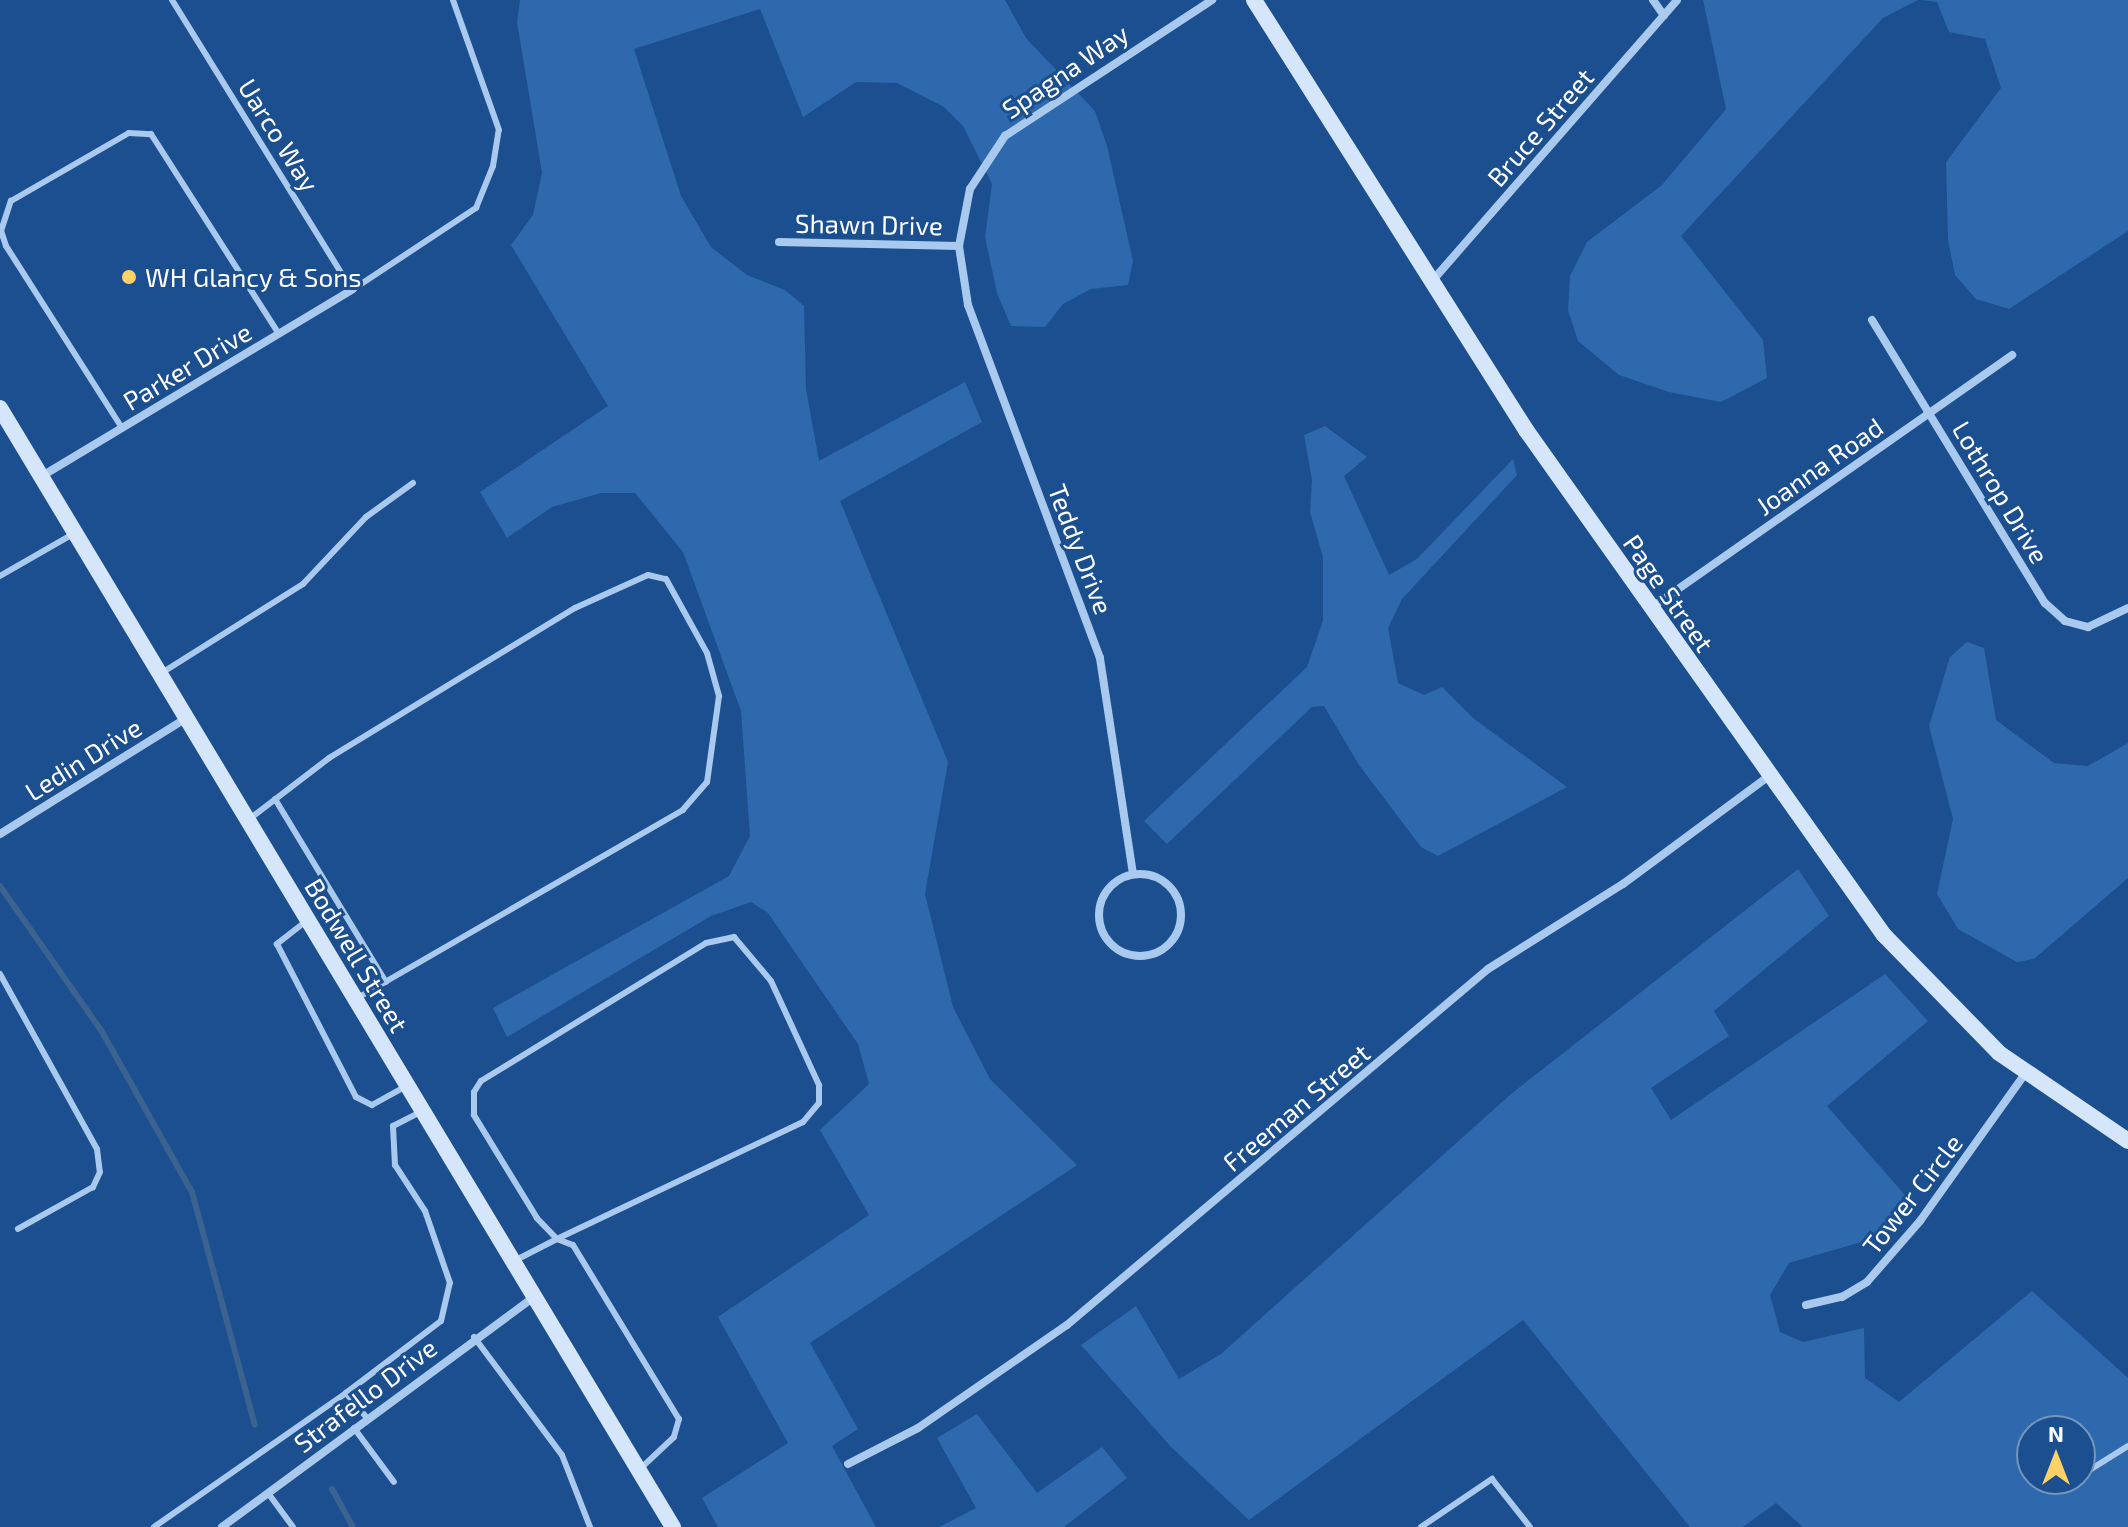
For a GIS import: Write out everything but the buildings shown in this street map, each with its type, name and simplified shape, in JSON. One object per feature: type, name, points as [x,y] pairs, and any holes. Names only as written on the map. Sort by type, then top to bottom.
[{"type":"main road","name":"Page Street","points":[[1254,0],[1526,430],[1769,776],[1899,953],[1963,1022],[2025,1074],[2128,1141]]},
{"type":"main road","name":"Bodwell Street","points":[[0,408],[5,426],[42,476],[673,1527]]},
{"type":"street","name":"Spagna Way","points":[[959,246],[970,189],[1005,136],[1212,0]]},
{"type":"street","points":[[1653,0],[1664,16]]},
{"type":"street","name":"Bruce Street","points":[[1433,280],[1677,0]]},
{"type":"street","name":"Shawn Drive","points":[[779,242],[959,246]]},
{"type":"street","name":"Teddy Drive","points":[[959,246],[968,305],[1100,658],[1133,874]]},
{"type":"street","name":"Parker Drive","points":[[42,476],[352,290]]},
{"type":"street","name":"Lothrop Drive","points":[[1872,320],[2054,613],[2088,627],[2128,608]]},
{"type":"street","name":"Joanna Road","points":[[1650,609],[2012,355]]},
{"type":"street","name":"Ledin Drive","points":[[0,834],[187,718]]},
{"type":"street","name":"Freeman Street","points":[[848,1464],[918,1428],[1103,1298],[1488,969],[1623,884],[1769,776]]},
{"type":"street","points":[[1133,874],[1160,879],[1171,888],[1181,912],[1166,947],[1143,956],[1130,955],[1108,940],[1099,914],[1109,888],[1133,874]]},
{"type":"street","name":"Tower Circle","points":[[1806,1305],[1842,1297],[1867,1282],[1920,1221],[2025,1074]]},
{"type":"street","name":"Strafello Drive","points":[[222,1527],[474,1337],[534,1297]]},
{"type":"lane","name":"Uarco Way","points":[[172,0],[352,290]]},
{"type":"lane","points":[[352,290],[476,208],[493,166],[499,130],[453,0]]},
{"type":"lane","points":[[122,428],[6,246],[1,231],[11,201],[129,133],[151,134],[279,334]]},
{"type":"lane","points":[[160,674],[303,584],[366,517],[413,483]]},
{"type":"lane","points":[[0,576],[75,533]]},
{"type":"lane","points":[[248,820],[329,758],[575,608],[648,575],[666,579],[707,653],[719,696],[707,782],[683,810],[356,999]]},
{"type":"lane","points":[[275,799],[386,982]]},
{"type":"lane","points":[[308,921],[277,944],[356,1097],[372,1105],[408,1086]]},
{"type":"lane","points":[[513,1262],[557,1239],[803,1122],[819,1103],[819,1085],[771,981],[734,937],[706,943],[481,1081],[474,1092],[474,1115],[537,1218],[557,1239],[573,1245],[679,1419],[674,1437],[639,1470]]},
{"type":"lane","points":[[0,974],[97,1149],[100,1172],[93,1187],[18,1229]]},
{"type":"lane","points":[[154,1527],[346,1393],[441,1321],[450,1283],[443,1254],[425,1211],[395,1165],[393,1126],[423,1111]]},
{"type":"lane","points":[[474,1337],[562,1455],[590,1527]]},
{"type":"lane","points":[[346,1393],[367,1418]]},
{"type":"lane","points":[[354,1428],[394,1482]]},
{"type":"lane","points":[[2096,1466],[2128,1446]]},
{"type":"lane","points":[[1421,1527],[1492,1479],[1530,1527]]},
{"type":"lane","points":[[268,1493],[293,1527]]},
{"type":"shaded area","points":[[520,0],[1005,0],[1026,38],[1095,111],[1107,146],[1133,261],[1128,285],[1091,289],[1063,304],[1045,327],[1011,326],[997,293],[985,237],[992,184],[963,126],[944,107],[897,83],[856,82],[803,117],[760,9],[634,49],[681,196],[711,247],[747,275],[785,290],[804,306],[806,389],[819,461],[965,382],[982,422],[840,501],[948,762],[925,894],[953,1007],[990,1079],[1077,1165],[810,1343],[858,1429],[832,1446],[876,1527],[718,1527],[702,1498],[788,1443],[718,1317],[869,1215],[820,1130],[869,1084],[858,1044],[768,913],[751,902],[711,916],[507,1037],[493,1008],[729,876],[750,836],[741,711],[683,552],[635,493],[601,493],[552,507],[507,538],[480,492],[608,406],[511,245],[533,215],[542,173],[517,22]]},
{"type":"shaded area","points":[[1703,0],[1918,0],[1883,18],[1681,236],[1763,340],[1767,378],[1721,402],[1669,392],[1619,375],[1578,341],[1568,310],[1570,276],[1587,242],[1662,185],[1726,109]]},
{"type":"shaded area","points":[[1922,0],[2128,0],[2128,231],[2009,309],[1976,299],[1955,275],[1948,240],[1946,162],[2001,88],[1985,39],[1949,32],[1937,2]]},
{"type":"shaded area","points":[[1325,426],[1367,457],[1344,476],[1389,575],[1417,559],[1513,459],[1517,475],[1402,599],[1388,628],[1398,683],[1424,695],[1442,687],[1473,718],[1567,787],[1438,856],[1421,847],[1359,765],[1324,706],[1312,707],[1167,844],[1144,821],[1307,667],[1323,621],[1323,557],[1310,512],[1312,480],[1304,435]]},
{"type":"shaded area","points":[[1967,642],[1984,648],[1996,720],[2054,763],[2088,766],[2128,743],[2128,878],[2034,959],[2017,962],[1958,929],[1937,894],[1953,819],[1929,726],[1950,657]]},
{"type":"shaded area","points":[[1798,869],[1829,916],[1714,1011],[1729,1036],[1651,1088],[1671,1120],[1885,974],[1928,1021],[1827,1106],[1911,1202],[1875,1238],[1789,1263],[1770,1295],[1780,1332],[1803,1342],[1864,1328],[1865,1378],[1899,1402],[2032,1291],[2128,1378],[2128,1527],[1803,1527],[1776,1503],[1743,1527],[1690,1527],[1523,1320],[1249,1520],[1171,1447],[1081,1345],[1136,1306],[1179,1379],[1221,1354],[1511,1094]]},
{"type":"shaded area","points":[[977,1414],[1037,1493],[1102,1447],[1127,1478],[1064,1527],[939,1527],[976,1508],[937,1438]]},
{"type":"waterway","points":[[0,886],[101,1030],[192,1192],[255,1425]]},
{"type":"waterway","points":[[332,1489],[353,1527]]},
{"type":"place","name":"WH Glancy & Sons","points":[[129,277]]}]
